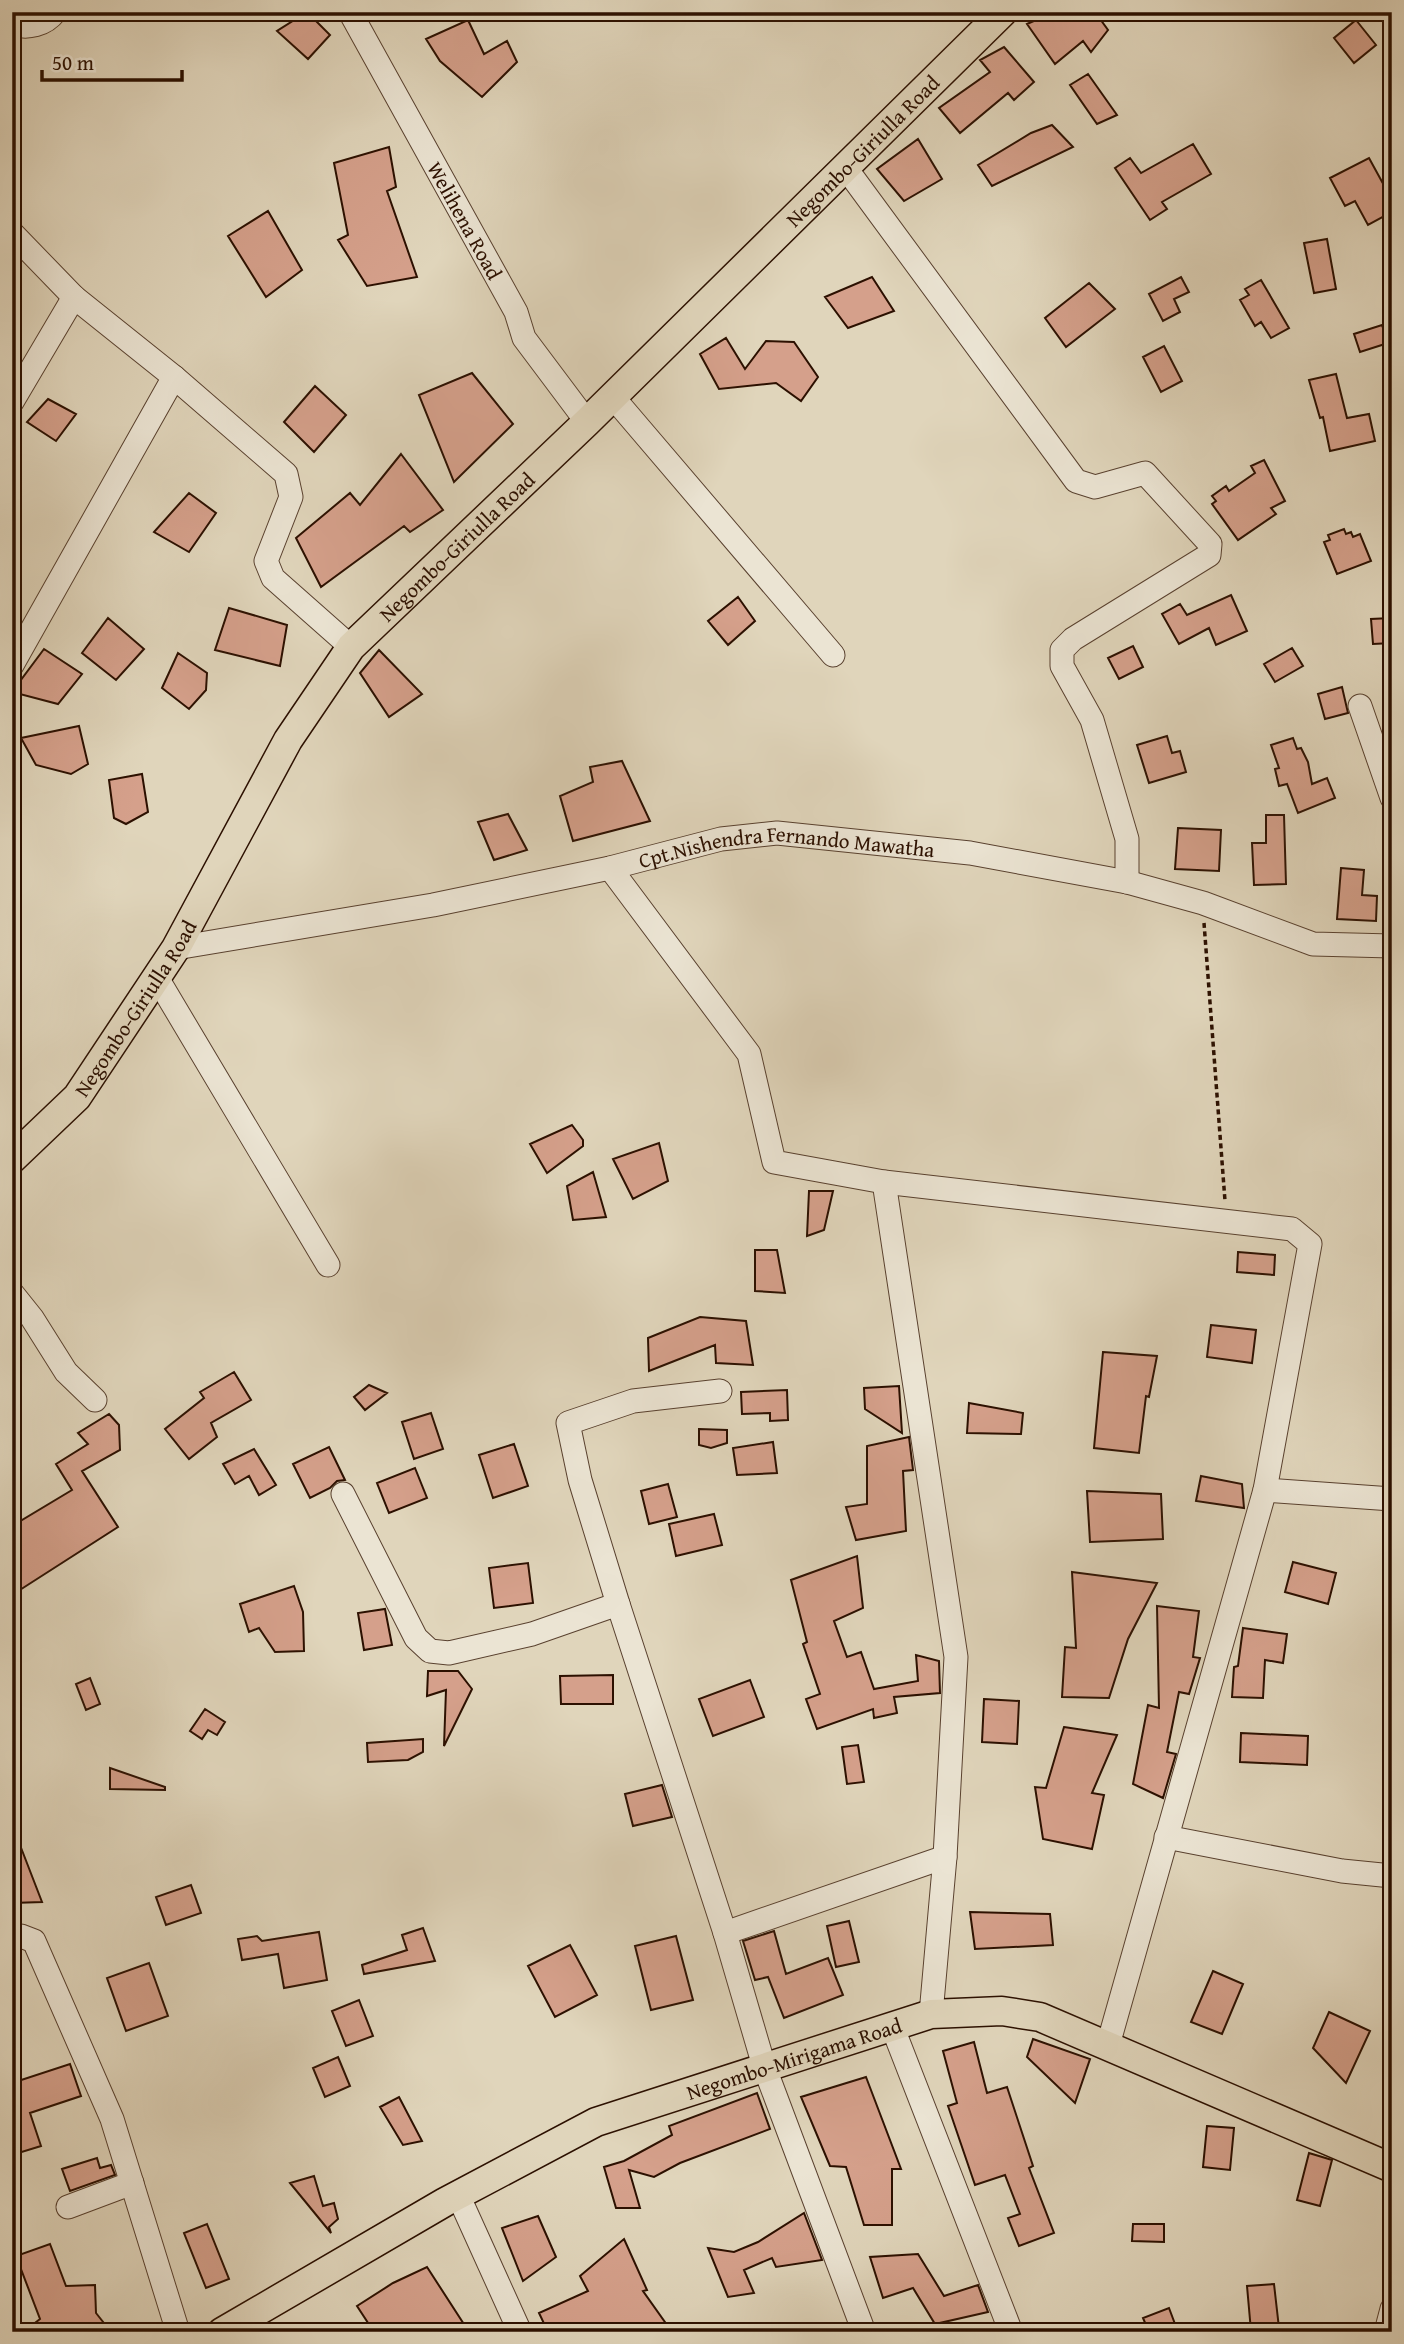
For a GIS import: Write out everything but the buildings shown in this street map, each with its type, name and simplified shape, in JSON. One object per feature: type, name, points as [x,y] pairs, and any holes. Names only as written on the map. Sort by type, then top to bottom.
[{"type":"main road","name":"Negombo-Giriulla Road","points":[[12,1159],[77,1097],[176,948],[288,740],[351,647],[587,422],[1003,12]]},
{"type":"main road","name":"Negombo-Mirigama Road","points":[[222,2332],[458,2195],[596,2122],[931,2014],[1002,2011],[1040,2017],[1392,2168]]},
{"type":"street","points":[[12,24],[24,28],[49,20],[55,12]]},
{"type":"street","name":"Welihena Road","points":[[350,12],[516,312],[524,338],[587,422]]},
{"type":"street","points":[[845,167],[1076,481],[1095,487],[1145,473],[1210,544],[1209,555],[1073,639],[1062,650],[1062,666],[1092,720],[1127,839],[1127,882]]},
{"type":"street","points":[[12,233],[74,297],[174,377],[286,474],[291,497],[266,561],[273,578],[351,647]]},
{"type":"street","points":[[12,402],[74,297]]},
{"type":"street","points":[[12,665],[174,377]]},
{"type":"street","points":[[612,396],[833,655]]},
{"type":"street","points":[[1360,706],[1392,797]]},
{"type":"street","name":"Cpt.Nishendra Fernando Mawatha","points":[[176,948],[433,905],[610,868],[721,839],[777,833],[970,853],[1127,882],[1203,903],[1313,944],[1392,946]]},
{"type":"street","points":[[610,868],[749,1054],[774,1162],[884,1182],[1292,1229],[1310,1244],[1265,1490],[1108,2045]]},
{"type":"street","points":[[156,978],[328,1265]]},
{"type":"street","points":[[884,1182],[957,1657],[945,1857],[931,2014]]},
{"type":"street","points":[[12,1293],[32,1318],[66,1372],[95,1400]]},
{"type":"street","points":[[720,1391],[633,1401],[568,1423],[580,1480],[725,1933],[764,2066],[864,2332]]},
{"type":"street","points":[[1265,1490],[1392,1499]]},
{"type":"street","points":[[343,1494],[416,1638],[430,1651],[449,1653],[520,1637],[618,1604]]},
{"type":"street","points":[[1167,1837],[1342,1871],[1392,1876]]},
{"type":"street","points":[[725,1933],[945,1857]]},
{"type":"street","points":[[12,1940],[21,1937],[34,1941],[112,2119],[178,2332]]},
{"type":"street","points":[[892,2026],[1011,2332]]},
{"type":"street","points":[[68,2207],[132,2183]]},
{"type":"street","points":[[458,2195],[520,2332]]},
{"type":"street","points":[[1386,2332],[1392,2309]]},
{"type":"path","points":[[1203,903],[1226,1222]]}]
